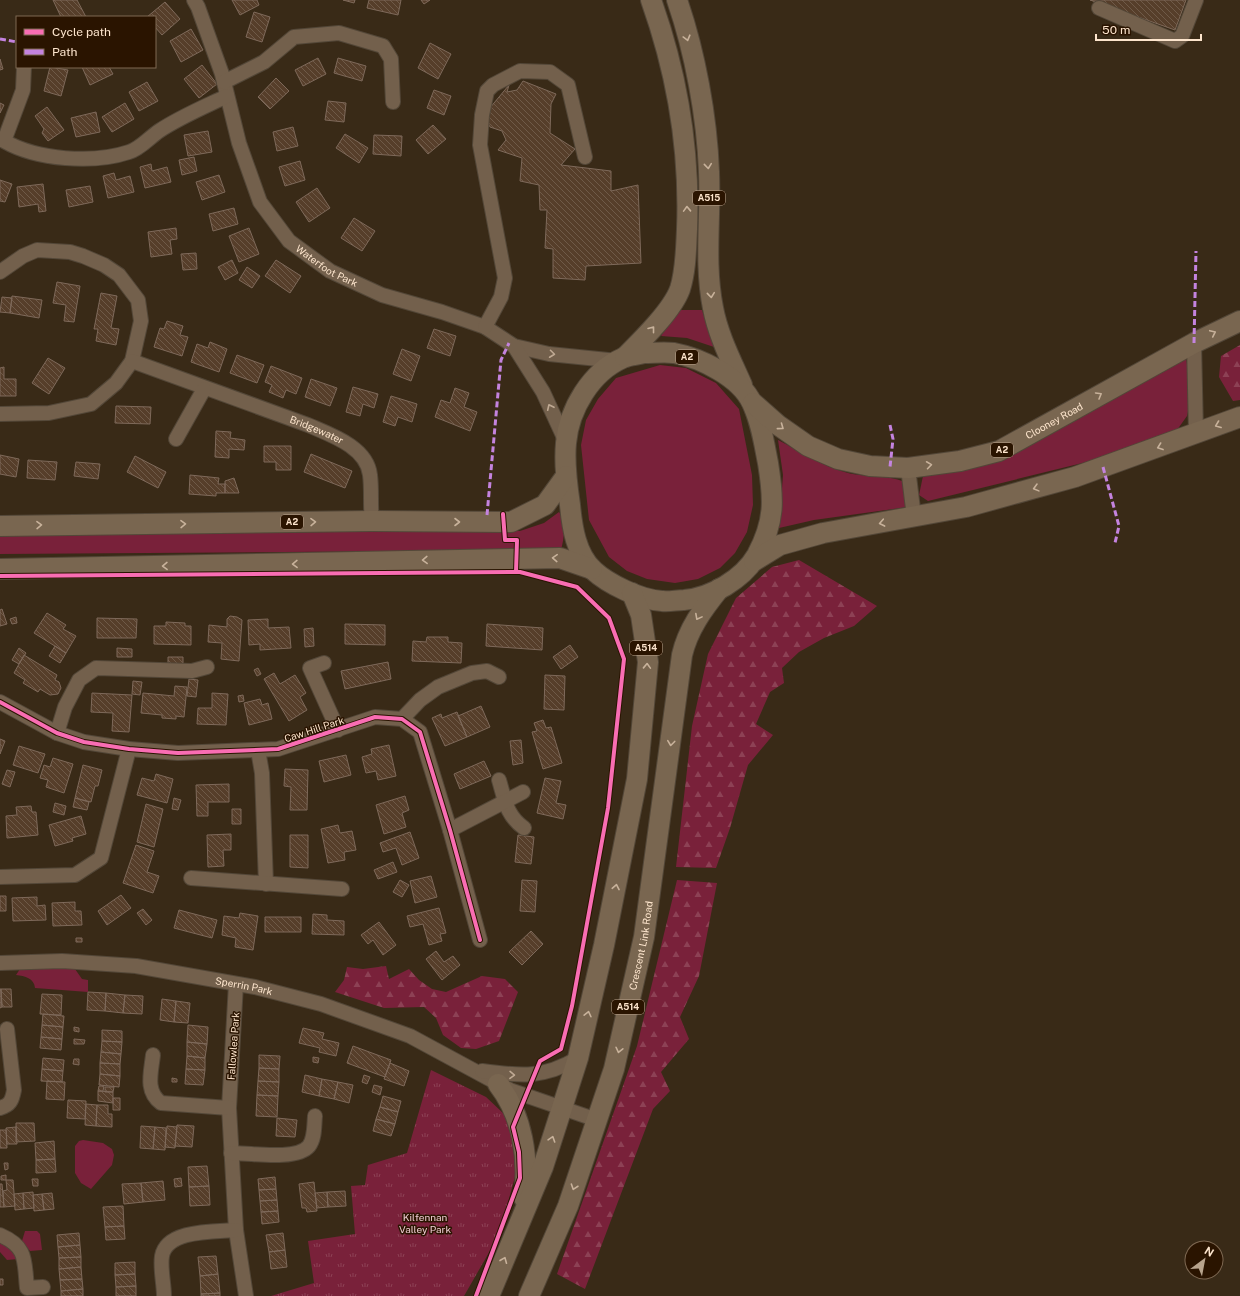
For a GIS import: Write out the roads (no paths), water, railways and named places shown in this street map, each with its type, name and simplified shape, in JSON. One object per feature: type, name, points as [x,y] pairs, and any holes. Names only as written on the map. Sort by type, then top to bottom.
[{"type":"highway","name":"A515","points":[[621,359],[646,336],[670,305],[680,290],[686,262],[687,215],[685,150],[675,84],[660,24],[652,0]]},
{"type":"highway","name":"A515","points":[[677,0],[694,63],[702,105],[709,172],[708,263],[713,309],[725,348],[749,397]]},
{"type":"highway","name":"Clooney Road","points":[[749,397],[778,425],[808,446],[838,459],[870,466],[908,468],[960,461],[999,451],[1194,343],[1240,321]]},
{"type":"highway","name":"A2","points":[[592,569],[579,548],[572,527],[566,476],[566,442],[571,418],[588,386],[621,359],[644,353],[673,353],[700,360],[724,373],[749,397]]},
{"type":"highway","points":[[749,397],[764,440],[772,487],[772,518],[766,538],[754,561]]},
{"type":"highway","points":[[754,561],[780,545],[823,533],[966,507],[1075,477],[1240,417]]},
{"type":"highway","name":"A2","points":[[0,526],[372,521],[511,522],[545,505],[566,476]]},
{"type":"highway","name":"A2","points":[[0,569],[560,558],[592,569],[611,583],[632,593],[661,602],[694,599],[719,589]]},
{"type":"highway","name":"A514","points":[[719,589],[728,584],[754,561]]},
{"type":"highway","name":"Crescent Link Road","points":[[529,1296],[568,1206],[614,1069],[644,937],[682,655],[690,631],[702,611],[719,589]]},
{"type":"highway","name":"A514","points":[[489,1296],[543,1167],[578,1058],[604,945],[637,779],[648,662],[641,615],[632,593]]},
{"type":"highway","points":[[498,1084],[508,1097],[525,1144],[526,1181],[520,1221]]},
{"type":"street","name":"Waterfoot Park","points":[[194,0],[198,7],[224,82],[238,143],[260,202],[289,241],[330,271],[382,295],[442,312],[485,327],[514,346],[549,354],[621,359]]},
{"type":"street","points":[[1099,8],[1175,41],[1182,36],[1196,0]]},
{"type":"street","points":[[224,82],[264,62],[294,37],[339,33],[383,46],[391,59],[392,102]]},
{"type":"street","points":[[24,68],[23,90],[4,141],[19,150],[49,157],[91,158],[130,152],[159,131],[184,116],[227,96]]},
{"type":"street","points":[[485,327],[501,297],[505,278],[480,145],[482,115],[487,91],[492,85],[520,71],[550,72],[568,85],[585,156]]},
{"type":"street","points":[[0,272],[23,256],[37,250],[70,252],[83,256],[104,265],[119,275],[138,300],[141,321],[132,361],[116,383],[91,404],[49,413],[0,414]]},
{"type":"street","points":[[1194,343],[1196,433]]},
{"type":"street","name":"Waterfoot Park","points":[[514,346],[543,392],[566,442]]},
{"type":"street","name":"Bridgewater","points":[[132,361],[204,389],[308,425],[328,434],[360,452],[370,473],[372,521]]},
{"type":"street","points":[[176,439],[204,389]]},
{"type":"street","points":[[908,468],[914,517]]},
{"type":"street","name":"Caw Hill Park","points":[[324,663],[310,668],[338,730]]},
{"type":"street","points":[[57,733],[65,707],[80,680],[96,668],[192,671],[207,667]]},
{"type":"street","points":[[480,940],[450,830],[420,732],[402,719],[420,700],[438,687],[472,673],[488,672],[499,677]]},
{"type":"street","name":"Caw Hill Park","points":[[0,702],[57,733],[84,742],[129,749],[178,752],[278,749],[375,717],[402,719]]},
{"type":"street","points":[[0,877],[75,875],[100,858],[129,749]]},
{"type":"street","points":[[258,750],[262,773],[266,884]]},
{"type":"street","points":[[499,780],[508,812],[516,822],[524,828]]},
{"type":"street","points":[[450,830],[524,792]]},
{"type":"street","points":[[192,878],[342,889]]},
{"type":"street","name":"Sperrin Park","points":[[0,963],[62,961],[136,966],[236,984],[314,1002],[355,1015],[410,1036],[510,1090],[597,1120]]},
{"type":"street","name":"Fallowlea Park","points":[[236,984],[229,1108],[230,1153],[236,1230],[246,1296]]},
{"type":"street","points":[[0,1108],[7,1106],[12,1100],[14,1090],[8,1029]]},
{"type":"street","points":[[153,1055],[150,1089],[154,1098],[161,1103],[229,1108]]},
{"type":"street","name":"Sperrin Park","points":[[474,1070],[508,1075],[537,1075],[551,1072],[578,1058]]},
{"type":"street","points":[[230,1153],[292,1155],[302,1152],[312,1139],[315,1116]]},
{"type":"street","points":[[164,1296],[162,1256],[166,1248],[172,1242],[186,1235],[236,1230]]},
{"type":"street","points":[[0,1235],[18,1245],[24,1254],[27,1288],[43,1287]]},
{"type":"park label","name":"Kilfennan Valley Park","points":[[425,1222]]}]
